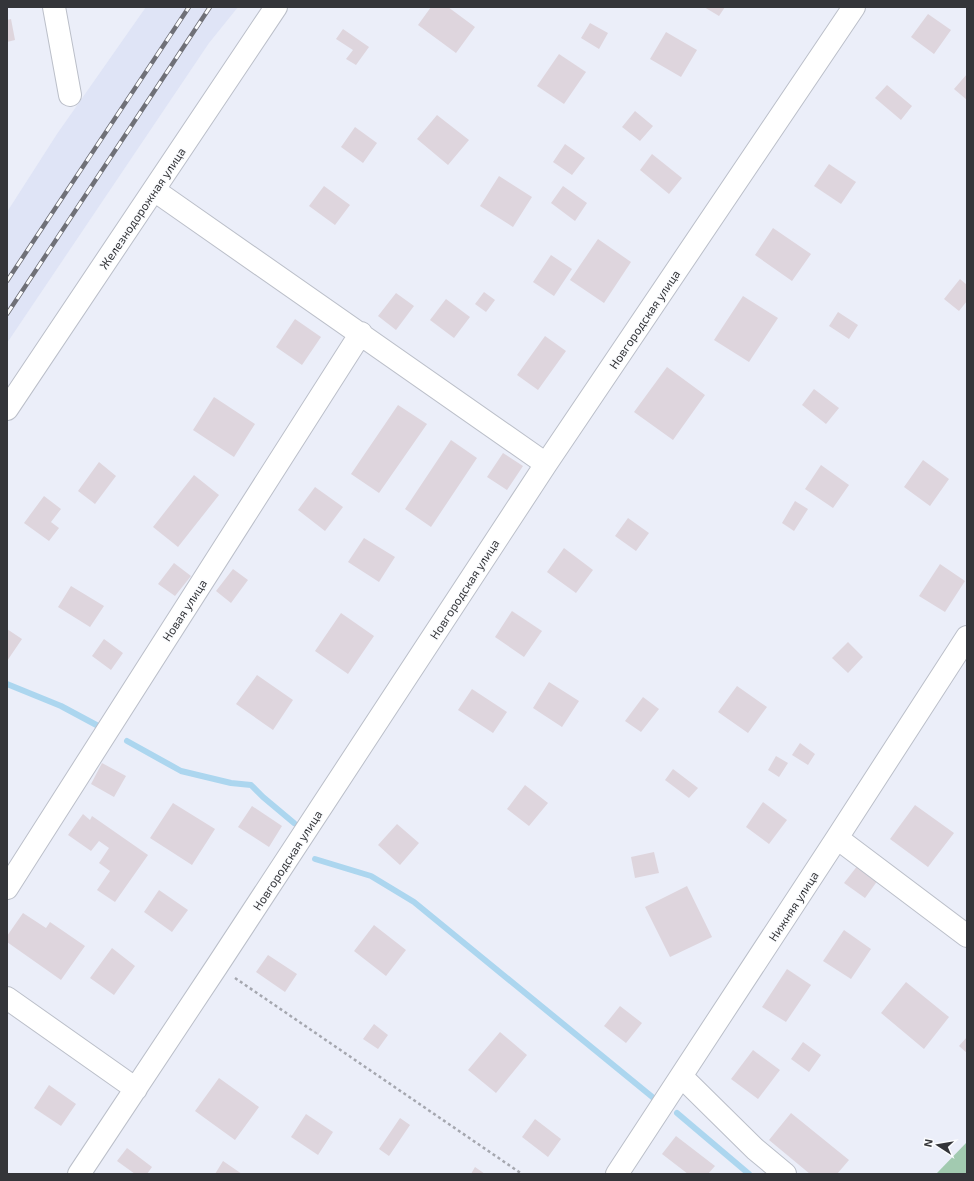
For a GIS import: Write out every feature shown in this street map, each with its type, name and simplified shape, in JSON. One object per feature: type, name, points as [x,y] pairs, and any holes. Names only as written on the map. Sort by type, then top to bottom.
[{"type":"street","points":[[54,7],[70,95]]},
{"type":"street","name":"Железнодорожная улица","points":[[7,409],[276,7]]},
{"type":"street","name":"Новгородская улица","points":[[79,1174],[218,966],[546,464],[854,7]]},
{"type":"street","points":[[154,190],[361,333],[546,464]]},
{"type":"street","name":"Новая улица","points":[[7,888],[361,333]]},
{"type":"street","name":"Нижняя улица","points":[[617,1174],[682,1077],[967,637]]},
{"type":"street","points":[[837,838],[967,936]]},
{"type":"street","points":[[7,998],[136,1089]]},
{"type":"street","points":[[682,1077],[755,1149],[785,1174]]},
{"type":"path","points":[[218,966],[522,1174]]},
{"type":"shaded area","points":[[146,7],[238,7],[209,43],[7,343],[7,212],[57,134]]},
{"type":"green space","points":[[967,1142],[967,1174],[936,1174]]},
{"type":"building","points":[[431,7],[448,7],[475,27],[456,53],[418,25]]},
{"type":"building","points":[[704,7],[725,7],[719,16]]},
{"type":"building","points":[[928,14],[951,30],[934,54],[911,37]]},
{"type":"building","points":[[11,19],[15,40],[7,42],[7,20]]},
{"type":"building","points":[[590,23],[608,33],[599,49],[581,38]]},
{"type":"building","points":[[343,29],[369,47],[356,65],[346,59],[353,50],[336,39]]},
{"type":"building","points":[[666,32],[697,50],[681,77],[650,59]]},
{"type":"building","points":[[559,54],[586,72],[564,104],[537,86]]},
{"type":"building","points":[[967,74],[967,100],[954,89]]},
{"type":"building","points":[[887,85],[912,106],[901,120],[875,98]]},
{"type":"building","points":[[635,111],[653,126],[640,141],[622,127]]},
{"type":"building","points":[[437,115],[469,140],[448,165],[417,139]]},
{"type":"building","points":[[355,127],[377,143],[363,163],[341,147]]},
{"type":"building","points":[[565,144],[585,158],[572,175],[553,162]]},
{"type":"building","points":[[652,154],[682,178],[669,194],[640,170]]},
{"type":"building","points":[[829,164],[856,182],[841,204],[814,186]]},
{"type":"building","points":[[499,176],[532,197],[513,227],[480,206]]},
{"type":"building","points":[[324,186],[350,205],[335,225],[309,206]]},
{"type":"building","points":[[563,186],[587,203],[575,221],[551,203]]},
{"type":"building","points":[[773,228],[811,254],[792,281],[755,255]]},
{"type":"building","points":[[598,239],[631,262],[604,303],[570,280]]},
{"type":"building","points":[[551,255],[572,269],[554,296],[533,282]]},
{"type":"building","points":[[960,279],[967,285],[967,301],[959,311],[944,299]]},
{"type":"building","points":[[484,292],[495,300],[486,312],[475,304]]},
{"type":"building","points":[[396,293],[414,306],[396,330],[378,316]]},
{"type":"building","points":[[743,296],[778,318],[749,362],[714,340]]},
{"type":"building","points":[[446,299],[470,317],[454,338],[430,320]]},
{"type":"building","points":[[838,312],[858,325],[849,339],[829,326]]},
{"type":"building","points":[[295,319],[321,337],[302,365],[276,347]]},
{"type":"building","points":[[545,336],[566,351],[538,390],[517,375]]},
{"type":"building","points":[[667,367],[705,395],[673,440],[634,412]]},
{"type":"building","points":[[814,389],[839,408],[826,424],[802,405]]},
{"type":"building","points":[[214,397],[255,424],[234,457],[193,430]]},
{"type":"building","points":[[398,405],[427,424],[379,493],[351,474]]},
{"type":"building","points":[[451,440],[477,458],[431,527],[405,509]]},
{"type":"building","points":[[503,453],[523,466],[507,490],[487,477]]},
{"type":"building","points":[[923,460],[949,479],[930,506],[904,487]]},
{"type":"building","points":[[99,462],[116,476],[95,504],[78,491]]},
{"type":"building","points":[[821,465],[849,485],[833,508],[805,489]]},
{"type":"building","points":[[194,475],[219,495],[178,547],[153,527]]},
{"type":"building","points":[[315,487],[343,507],[325,531],[298,510]]},
{"type":"building","points":[[44,496],[61,509],[51,522],[59,528],[49,541],[24,523]]},
{"type":"building","points":[[795,501],[808,509],[794,531],[782,523]]},
{"type":"building","points":[[628,518],[649,533],[636,551],[615,536]]},
{"type":"building","points":[[364,538],[395,557],[379,582],[348,562]]},
{"type":"building","points":[[564,548],[593,570],[576,593],[547,572]]},
{"type":"building","points":[[174,563],[191,576],[175,596],[158,584]]},
{"type":"building","points":[[940,564],[965,581],[945,612],[919,596]]},
{"type":"building","points":[[233,569],[248,580],[231,603],[216,591]]},
{"type":"building","points":[[71,586],[104,606],[90,627],[58,607]]},
{"type":"building","points":[[512,611],[542,631],[524,657],[495,637]]},
{"type":"building","points":[[341,613],[374,636],[348,674],[315,651]]},
{"type":"building","points":[[7,629],[22,639],[7,661]]},
{"type":"building","points":[[104,639],[123,653],[111,670],[92,656]]},
{"type":"building","points":[[848,642],[863,657],[848,673],[832,658]]},
{"type":"building","points":[[257,675],[293,700],[273,730],[236,704]]},
{"type":"building","points":[[549,682],[579,701],[562,727],[533,708]]},
{"type":"building","points":[[737,686],[767,707],[748,733],[718,712]]},
{"type":"building","points":[[472,689],[507,712],[493,733],[458,710]]},
{"type":"building","points":[[643,697],[659,709],[641,732],[625,721]]},
{"type":"building","points":[[800,743],[815,754],[808,765],[792,755]]},
{"type":"building","points":[[776,756],[788,763],[779,777],[768,770]]},
{"type":"building","points":[[102,763],[126,776],[114,797],[91,784]]},
{"type":"building","points":[[673,769],[698,788],[689,798],[665,780]]},
{"type":"building","points":[[525,785],[548,803],[529,826],[507,809]]},
{"type":"building","points":[[763,802],[787,820],[769,844],[746,827]]},
{"type":"building","points":[[173,803],[215,829],[192,865],[150,838]]},
{"type":"building","points":[[915,805],[954,833],[928,867],[890,839]]},
{"type":"building","points":[[252,806],[282,826],[269,847],[238,827]]},
{"type":"building","points":[[83,814],[90,820],[92,816],[148,855],[115,902],[97,890],[110,871],[99,863],[109,848],[99,841],[91,851],[68,835]]},
{"type":"building","points":[[397,824],[419,843],[400,865],[378,845]]},
{"type":"building","points":[[654,852],[659,873],[635,878],[631,857]]},
{"type":"building","points":[[858,865],[878,880],[865,898],[844,883]]},
{"type":"building","points":[[687,886],[712,937],[670,957],[645,907]]},
{"type":"building","points":[[159,890],[188,910],[172,932],[144,912]]},
{"type":"building","points":[[23,913],[46,928],[50,922],[85,946],[61,980],[7,942],[7,936]]},
{"type":"building","points":[[374,925],[406,950],[386,976],[354,951]]},
{"type":"building","points":[[844,930],[871,949],[851,979],[823,961]]},
{"type":"building","points":[[112,948],[135,966],[114,995],[90,978]]},
{"type":"building","points":[[268,955],[297,974],[285,992],[256,972]]},
{"type":"building","points":[[787,969],[811,985],[786,1022],[762,1007]]},
{"type":"building","points":[[906,982],[949,1017],[924,1049],[881,1013]]},
{"type":"building","points":[[620,1006],[642,1023],[626,1043],[604,1026]]},
{"type":"building","points":[[374,1024],[388,1035],[378,1049],[363,1039]]},
{"type":"building","points":[[500,1032],[527,1055],[496,1093],[468,1070]]},
{"type":"building","points":[[967,1037],[967,1053],[959,1046]]},
{"type":"building","points":[[803,1042],[821,1055],[809,1072],[791,1059]]},
{"type":"building","points":[[753,1050],[780,1070],[758,1099],[731,1079]]},
{"type":"building","points":[[219,1078],[259,1107],[235,1140],[195,1111]]},
{"type":"building","points":[[49,1085],[76,1104],[61,1126],[34,1108]]},
{"type":"building","points":[[791,1113],[849,1160],[837,1174],[810,1174],[769,1140]]},
{"type":"building","points":[[306,1114],[333,1132],[318,1155],[291,1137]]},
{"type":"building","points":[[400,1118],[410,1125],[389,1156],[379,1149]]},
{"type":"building","points":[[535,1119],[561,1139],[548,1157],[522,1137]]},
{"type":"building","points":[[676,1136],[715,1166],[708,1174],[688,1174],[662,1154]]},
{"type":"building","points":[[127,1148],[152,1167],[147,1174],[135,1174],[117,1161]]},
{"type":"building","points":[[223,1161],[242,1174],[215,1174]]},
{"type":"building","points":[[475,1167],[485,1174],[471,1174]]},
{"type":"waterway","points":[[7,684],[61,706],[102,728]]},
{"type":"waterway","points":[[127,741],[181,771],[231,783],[251,785],[294,823]]},
{"type":"waterway","points":[[315,859],[371,876],[414,902],[656,1100]]},
{"type":"waterway","points":[[677,1113],[749,1174]]},
{"type":"railway","points":[[7,281],[189,7]]},
{"type":"railway","points":[[7,314],[210,7]]}]
